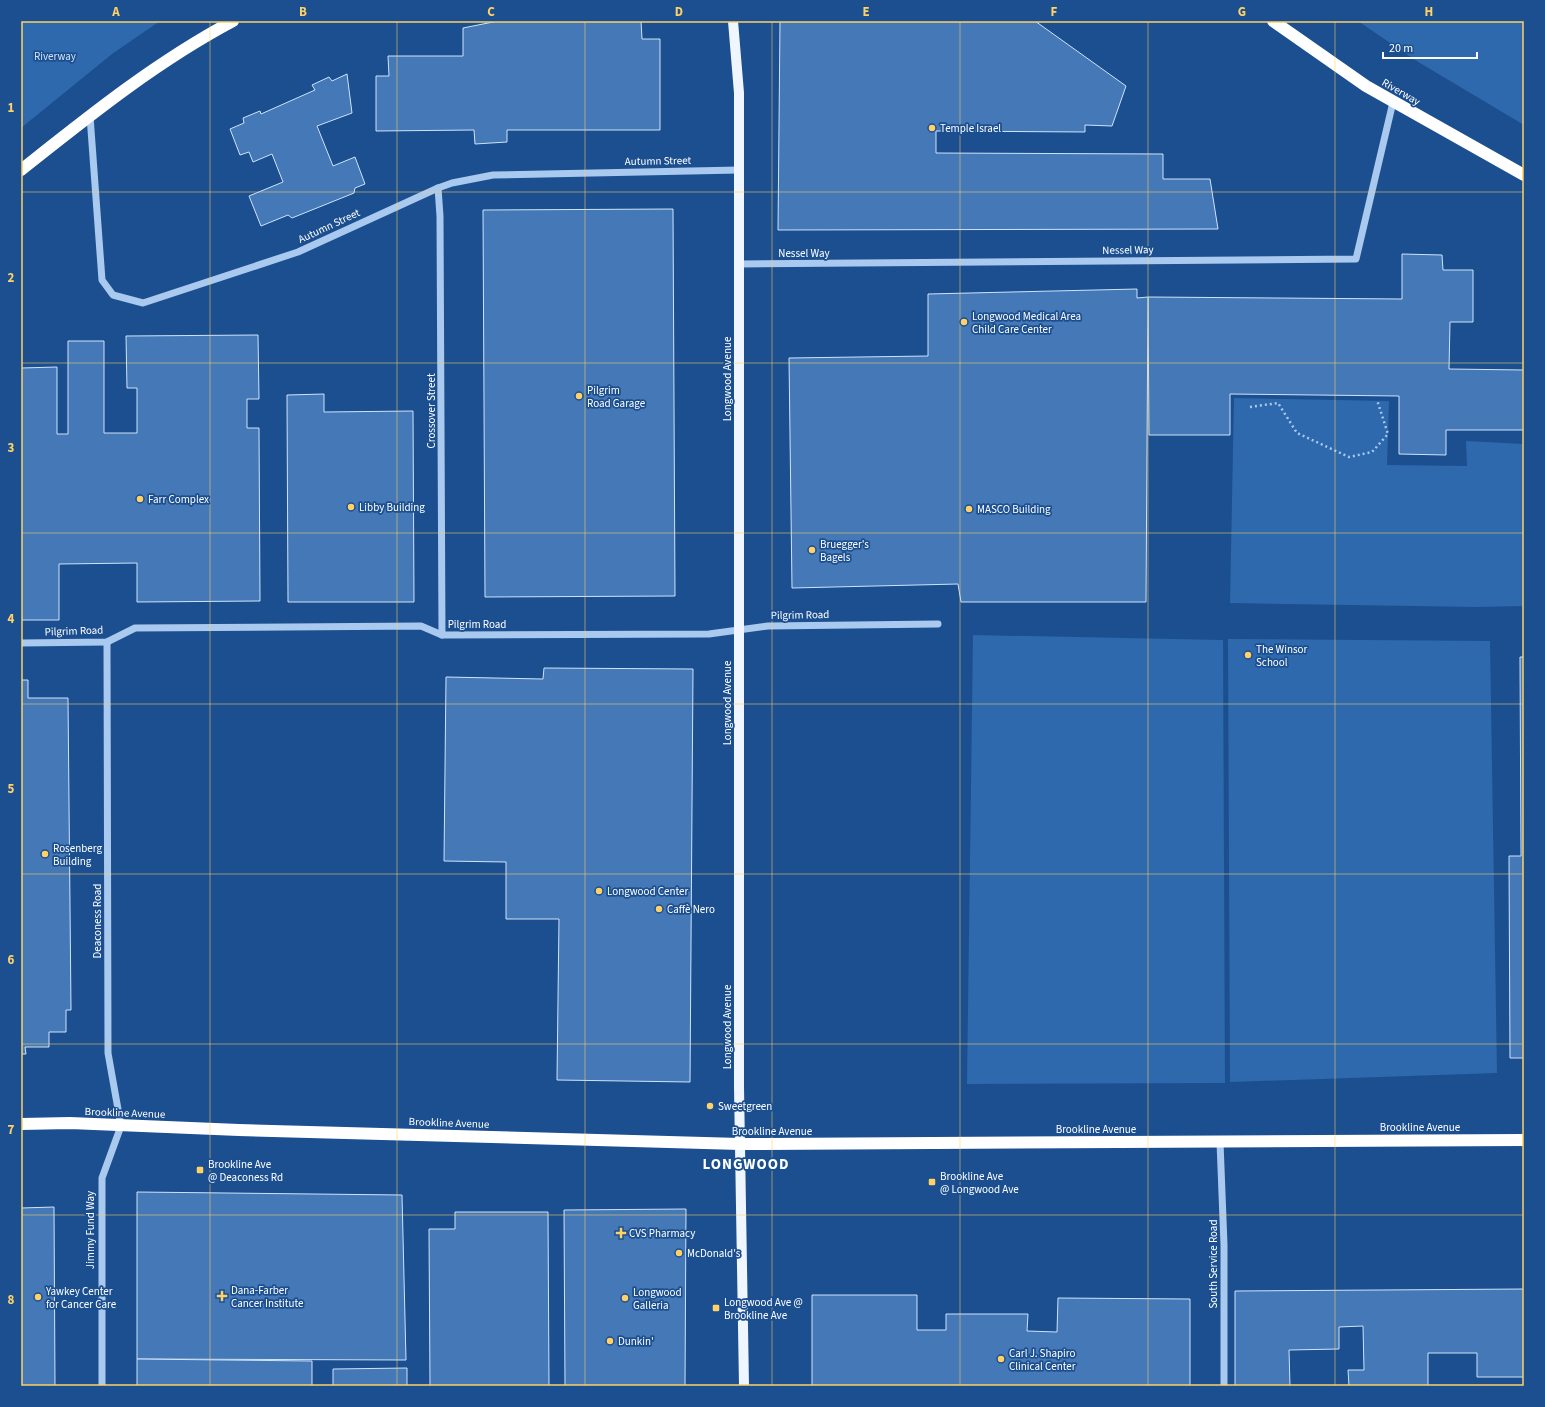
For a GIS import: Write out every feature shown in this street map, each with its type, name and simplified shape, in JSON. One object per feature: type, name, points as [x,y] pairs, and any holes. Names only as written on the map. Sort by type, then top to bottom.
[{"type":"highway","points":[[21,170],[161,63],[233,21]]},
{"type":"highway","name":"Riverway","points":[[1273,21],[1336,66],[1393,102],[1524,175]]},
{"type":"highway","name":"Brookline Avenue","points":[[21,1124],[740,1144],[1524,1140]]},
{"type":"main road","name":"Longwood Avenue","points":[[733,21],[738,74],[739,170],[740,1144],[744,1386]]},
{"type":"street","name":"Nessel Way","points":[[739,264],[1356,259],[1393,102]]},
{"type":"street","name":"Autumn Street","points":[[90,116],[102,280],[113,295],[129,301],[143,303],[298,252],[452,183],[493,175],[739,170]]},
{"type":"street","name":"Crossover Street","points":[[438,188],[440,216],[442,635]]},
{"type":"street","name":"Pilgrim Road","points":[[21,643],[107,642],[135,628],[421,626],[442,635],[709,634],[768,626],[938,624]]},
{"type":"street","name":"Deaconess Road","points":[[107,642],[108,1053],[121,1126]]},
{"type":"street","name":"Jimmy Fund Way","points":[[102,1386],[101,1185],[102,1178],[121,1126]]},
{"type":"street","name":"South Service Road","points":[[1220,1142],[1224,1237],[1224,1386]]},
{"type":"path","points":[[1250,407],[1278,403],[1297,433],[1350,457],[1372,452],[1388,434],[1377,400]]},
{"type":"green space","name":"Riverway","points":[[21,21],[160,21],[112,54],[21,128]]},
{"type":"green space","points":[[1358,21],[1524,21],[1524,125],[1415,60]]},
{"type":"green space","points":[[1234,398],[1389,401],[1387,465],[1467,466],[1466,441],[1524,444],[1524,606],[1476,607],[1230,603]]},
{"type":"green space","points":[[973,635],[1223,640],[1225,1083],[967,1084]]},
{"type":"green space","points":[[1228,639],[1490,641],[1497,1073],[1230,1082]]},
{"type":"building","points":[[498,21],[641,21],[642,39],[660,39],[660,130],[507,130],[507,142],[475,144],[474,130],[376,131],[376,76],[389,76],[388,56],[463,56],[463,28]]},
{"type":"building","name":"Temple Israel","points":[[780,21],[1035,21],[1126,86],[1112,126],[1085,125],[1085,132],[936,131],[936,153],[1163,154],[1163,179],[1210,179],[1218,229],[778,230]]},
{"type":"building","points":[[347,74],[352,113],[317,126],[333,166],[355,157],[365,184],[355,188],[354,193],[292,218],[288,215],[261,226],[249,196],[283,182],[272,154],[253,162],[249,152],[240,155],[230,129],[244,123],[243,118],[260,111],[261,114],[315,90],[312,85],[329,77],[332,81]]},
{"type":"building","name":"Pilgrim Road Garage","points":[[673,209],[675,596],[485,597],[483,210]]},
{"type":"building","points":[[1402,254],[1442,255],[1443,270],[1473,270],[1473,322],[1450,322],[1449,369],[1524,370],[1524,430],[1446,430],[1446,455],[1399,454],[1399,396],[1230,394],[1230,435],[1149,435],[1148,297],[1402,299]]},
{"type":"building","name":"MASCO Building","points":[[1137,289],[1137,298],[1148,297],[1146,602],[961,602],[958,584],[792,588],[789,358],[928,356],[928,294]]},
{"type":"building","name":"Farr Complex","points":[[258,335],[259,399],[247,399],[247,428],[259,428],[260,601],[137,602],[137,563],[59,564],[59,620],[21,620],[21,368],[57,367],[57,434],[68,434],[68,341],[104,341],[104,433],[137,433],[137,388],[127,388],[126,336]]},
{"type":"building","name":"Libby Building","points":[[324,394],[324,412],[413,411],[414,602],[288,602],[287,395]]},
{"type":"building","points":[[1520,657],[1524,657],[1524,1058],[1510,1058],[1509,856],[1521,856]]},
{"type":"building","name":"Longwood Center","points":[[544,668],[693,669],[690,1082],[557,1080],[559,919],[506,919],[506,862],[444,861],[446,677],[543,679]]},
{"type":"building","name":"Rosenberg Building","points":[[21,680],[28,680],[28,698],[68,698],[71,1010],[66,1010],[66,1032],[49,1032],[49,1047],[25,1047],[26,1054],[21,1054]]},
{"type":"building","points":[[137,1192],[402,1195],[406,1360],[137,1359]]},
{"type":"building","name":"Yawkey Center for Cancer Care","points":[[54,1207],[55,1386],[21,1386],[21,1208]]},
{"type":"building","name":"Longwood Galleria","points":[[686,1209],[685,1386],[565,1386],[564,1210]]},
{"type":"building","points":[[455,1212],[548,1212],[549,1386],[430,1386],[429,1229],[455,1229]]},
{"type":"building","points":[[1524,1289],[1524,1377],[1477,1377],[1477,1353],[1428,1353],[1428,1386],[1349,1386],[1348,1370],[1364,1370],[1363,1326],[1339,1327],[1339,1349],[1289,1350],[1290,1386],[1235,1386],[1235,1291]]},
{"type":"building","name":"Carl J. Shapiro Clinical Center","points":[[812,1295],[917,1295],[917,1330],[946,1330],[946,1314],[1028,1314],[1027,1331],[1057,1332],[1058,1298],[1190,1299],[1190,1386],[812,1386]]},
{"type":"building","points":[[137,1359],[312,1361],[312,1386],[137,1386]]},
{"type":"building","points":[[407,1368],[407,1386],[333,1386],[333,1369]]},
{"type":"place","name":"Temple Israel","points":[[932,128]]},
{"type":"place","name":"Longwood Medical Area Child Care Center","points":[[964,322]]},
{"type":"place","name":"Pilgrim Road Garage","points":[[579,396]]},
{"type":"place","name":"Farr Complex","points":[[140,499]]},
{"type":"place","name":"Libby Building","points":[[351,507]]},
{"type":"place","name":"MASCO Building","points":[[969,509]]},
{"type":"place","name":"Bruegger's Bagels","points":[[812,550]]},
{"type":"place","name":"The Winsor School","points":[[1248,655]]},
{"type":"place","name":"Rosenberg Building","points":[[45,854]]},
{"type":"place","name":"Longwood Center","points":[[599,891]]},
{"type":"place","name":"Caffè Nero","points":[[659,909]]},
{"type":"place","name":"Sweetgreen","points":[[710,1106]]},
{"type":"place","name":"Brookline Ave @ Deaconess Rd","points":[[200,1170]]},
{"type":"place","name":"Brookline Ave @ Longwood Ave","points":[[932,1182]]},
{"type":"place","name":"CVS Pharmacy","points":[[621,1233]]},
{"type":"place","name":"McDonald's","points":[[679,1253]]},
{"type":"place","name":"Dana-Farber Cancer Institute","points":[[222,1296]]},
{"type":"place","name":"Yawkey Center for Cancer Care","points":[[38,1297]]},
{"type":"place","name":"Longwood Galleria","points":[[625,1298]]},
{"type":"place","name":"Longwood Ave @ Brookline Ave","points":[[716,1308]]},
{"type":"place","name":"Dunkin'","points":[[610,1341]]},
{"type":"place","name":"Carl J. Shapiro Clinical Center","points":[[1001,1359]]},
{"type":"district","name":"LONGWOOD","points":[[746,1164]]}]
